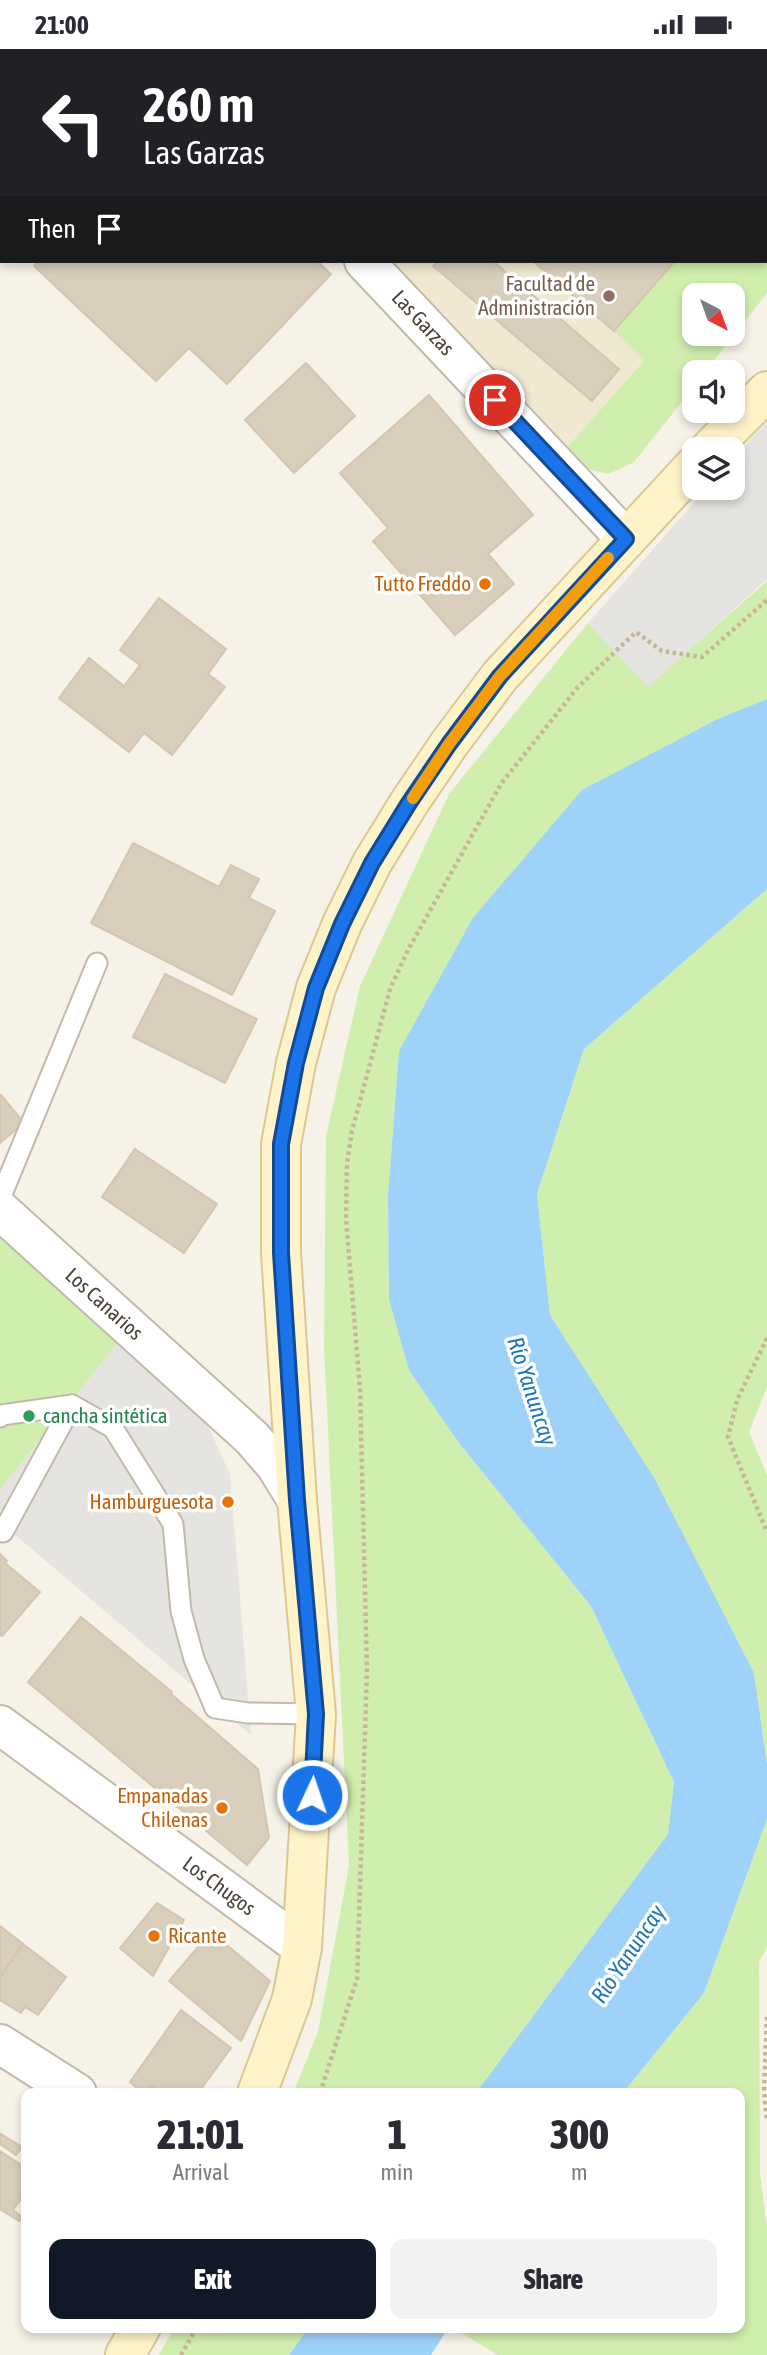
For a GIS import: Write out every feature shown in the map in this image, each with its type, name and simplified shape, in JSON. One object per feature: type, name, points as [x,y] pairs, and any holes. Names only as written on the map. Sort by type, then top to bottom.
[{"type":"main road","points":[[722,437],[767,391]]},
{"type":"main road","points":[[259,2088],[292,1999],[302,1947],[316,1714],[297,1500],[281,1253],[281,1144],[296,1063],[316,988],[342,924],[372,863],[449,744],[500,676],[682,479]]},
{"type":"main road","points":[[125,2355],[138,2333]]},
{"type":"street","name":"Las Garzas","points":[[366,263],[626,539]]},
{"type":"street","name":"Los Canarios","points":[[0,1210],[252,1439],[276,1466],[297,1500]]},
{"type":"street","name":"Los Canarios","points":[[208,1399],[235,1414],[260,1418],[277,1410],[290,1398]]},
{"type":"street","name":"Los Chugos","points":[[0,1725],[302,1947]]},
{"type":"street","points":[[0,2044],[68,2088]]},
{"type":"lane","points":[[0,1199],[97,963]]},
{"type":"lane","points":[[3,1532],[72,1405]]},
{"type":"lane","points":[[0,1417],[72,1405],[113,1428],[173,1524],[181,1611],[194,1659],[215,1708],[248,1713],[316,1714]]},
{"type":"path","points":[[322,2088],[357,1979],[367,1670],[360,1389],[346,1219],[347,1163],[352,1131],[390,989],[408,950],[501,784],[578,687],[636,632],[662,651],[702,657],[767,600]]},
{"type":"path","points":[[767,1338],[737,1400],[729,1437],[767,1532]]},
{"type":"path","points":[[767,2017],[764,2090],[767,2121]]},
{"type":"path","points":[[181,2355],[194,2333]]},
{"type":"shaded area","points":[[393,263],[767,263],[767,293],[746,320],[746,283],[682,283],[682,347],[724,347],[714,360],[682,360],[682,401],[634,462],[608,474],[588,469],[565,450]]},
{"type":"shaded area","points":[[767,421],[767,579],[648,687],[588,623],[696,500],[745,500],[745,446]]},
{"type":"shaded area","points":[[118,1343],[208,1426],[230,1474],[251,1735],[0,1522],[0,1490]]},
{"type":"green space","points":[[673,263],[767,263],[767,293],[746,320],[746,283],[682,283],[682,347],[724,347],[714,360],[682,360],[682,401],[634,462],[608,474],[588,469],[565,450],[644,361],[614,331]]},
{"type":"green space","points":[[767,581],[767,699],[718,719],[399,1051],[388,1196],[389,1299],[459,1443],[591,1606],[674,1782],[668,1834],[480,2088],[295,2088],[318,2032],[349,1866],[324,1348],[326,1136],[360,986],[449,794],[588,623],[648,686]]},
{"type":"green space","points":[[767,889],[767,1387],[749,1432],[767,1475],[767,1764],[754,1673],[655,1479],[550,1315],[537,1194],[584,1049]]},
{"type":"green space","name":"cancha sintética","points":[[0,1233],[118,1343],[0,1490]]},
{"type":"green space","points":[[767,1819],[767,1947],[759,1962],[760,2175],[767,2227],[767,2355],[498,2355],[461,2333],[745,2333],[745,2088],[627,2088],[704,1993]]},
{"type":"green space","points":[[171,2333],[305,2333],[289,2355],[159,2355]]},
{"type":"water","name":"Río Yanuncay","points":[[767,699],[767,889],[584,1049],[537,1194],[550,1315],[655,1479],[754,1673],[767,1764],[767,1819],[704,1993],[627,2088],[480,2088],[668,1834],[674,1782],[591,1606],[459,1443],[409,1370],[389,1299],[388,1196],[399,1051],[473,918],[582,790],[718,719]]},
{"type":"water","points":[[305,2333],[445,2333],[431,2355],[289,2355]]},
{"type":"building","points":[[37,263],[319,263],[331,274],[227,384],[189,348],[156,381],[34,266]]},
{"type":"building","points":[[436,263],[495,263],[619,369],[592,401],[433,266]]},
{"type":"building","name":"Facultad de Administración","points":[[535,263],[673,263],[614,331]]},
{"type":"building","points":[[306,363],[355,416],[294,473],[245,420]]},
{"type":"building","points":[[429,395],[533,515],[488,554],[514,584],[455,635],[373,541],[388,528],[340,473]]},
{"type":"building","points":[[159,598],[226,649],[208,674],[225,687],[172,755],[144,733],[129,752],[59,698],[89,658],[124,686],[140,665],[120,650]]},
{"type":"building","points":[[133,843],[219,887],[231,865],[259,879],[249,898],[275,911],[232,995],[91,923]]},
{"type":"building","points":[[165,974],[257,1019],[225,1083],[133,1037]]},
{"type":"building","points":[[0,1096],[24,1123],[0,1143]]},
{"type":"building","points":[[135,1149],[217,1204],[184,1253],[102,1197]]},
{"type":"building","points":[[0,1554],[7,1561],[5,1563],[40,1592],[2,1636],[0,1635]]},
{"type":"building","points":[[81,1617],[172,1692],[171,1694],[258,1769],[269,1838],[247,1865],[28,1682]]},
{"type":"building","points":[[157,1903],[184,1920],[153,1976],[120,1948]]},
{"type":"building","points":[[0,1926],[23,1944],[0,1977]]},
{"type":"building","points":[[211,1932],[270,1981],[241,2041],[169,1981]]},
{"type":"building","points":[[23,1944],[66,1977],[38,2015],[25,2007],[21,2013],[0,2000],[0,1977]]},
{"type":"building","points":[[181,2010],[231,2048],[202,2088],[137,2088],[130,2082]]},
{"type":"building","points":[[1,2134],[21,2148],[16,2155],[0,2144]]},
{"type":"building","points":[[0,2151],[21,2165],[21,2199],[13,2210],[21,2218],[19,2221],[0,2209]]},
{"type":"slow traffic","points":[[413,798],[500,676],[608,558]]},
{"type":"place","name":"Facultad de Administración","points":[[609,296]]},
{"type":"place","name":"Tutto Freddo","points":[[485,584]]},
{"type":"place","name":"cancha sintética","points":[[29,1416]]},
{"type":"place","name":"Hamburguesota","points":[[228,1502]]},
{"type":"place","name":"Empanadas Chilenas","points":[[222,1808]]},
{"type":"place","name":"Ricante","points":[[154,1936]]},
{"type":"route","points":[[312,1795],[316,1714],[297,1500],[281,1253],[281,1144],[296,1063],[316,988],[342,924],[372,863],[409,803],[500,676],[626,539],[495,400]]}]
